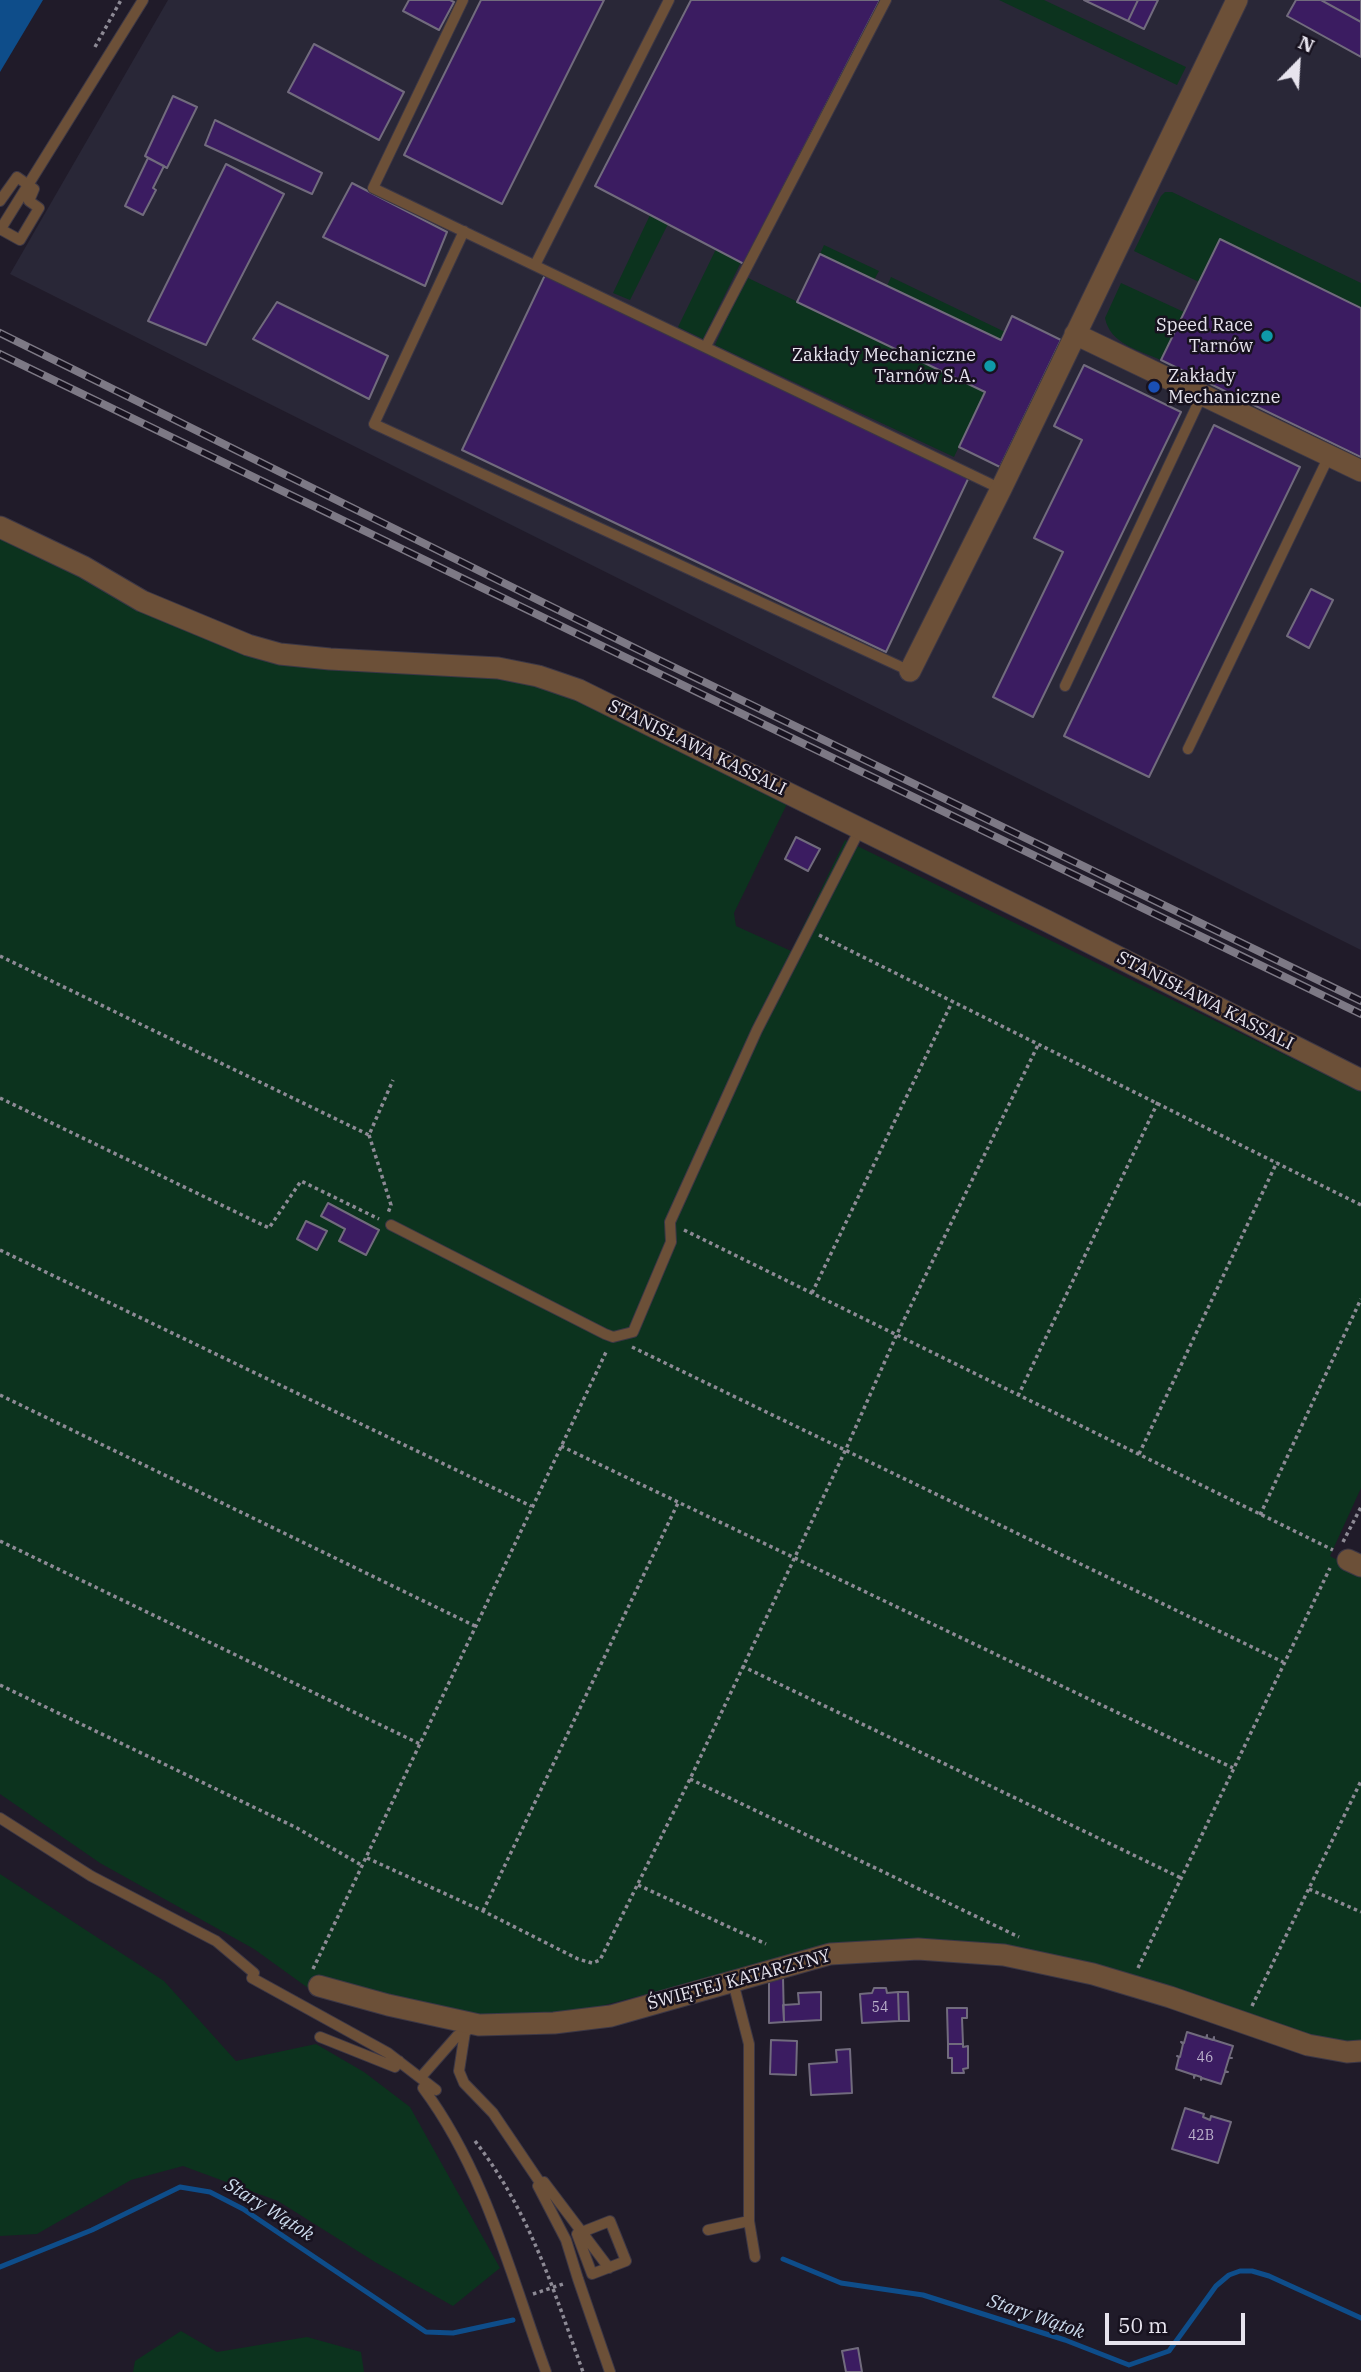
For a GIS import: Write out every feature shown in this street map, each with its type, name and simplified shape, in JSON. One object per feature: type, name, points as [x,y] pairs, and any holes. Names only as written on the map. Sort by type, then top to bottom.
[{"type":"street","points":[[910,670],[1001,489],[1237,0]]},
{"type":"street","points":[[1075,334],[1361,471]]},
{"type":"street","name":"STANISŁAWA KASSALI","points":[[0,527],[84,567],[142,601],[248,645],[280,654],[498,668],[538,676],[568,686],[1361,1080]]},
{"type":"street","name":"ŚWIĘTEJ KATARZYNY","points":[[319,1986],[472,2029],[611,2016],[830,1954],[918,1949],[1004,1955],[1093,1973],[1308,2045],[1347,2052],[1361,2051]]},
{"type":"lane","points":[[0,201],[18,177],[29,185],[34,189],[29,201],[39,208],[20,240],[0,230],[29,185],[143,0]]},
{"type":"lane","points":[[463,0],[373,188],[1001,489]]},
{"type":"lane","points":[[535,265],[669,0]]},
{"type":"lane","points":[[706,346],[886,0]]},
{"type":"lane","points":[[464,231],[374,424],[910,670]]},
{"type":"lane","points":[[1065,686],[1202,395]]},
{"type":"lane","points":[[1188,749],[1329,456]]},
{"type":"lane","points":[[391,1225],[611,1342],[633,1332],[671,1242],[670,1222],[757,1030],[860,830]]},
{"type":"lane","points":[[0,1818],[91,1876],[216,1941],[254,1973],[252,1978]]},
{"type":"lane","points":[[238,1971],[399,2060],[428,2084]]},
{"type":"lane","points":[[733,1982],[749,2044],[749,2221],[755,2257]]},
{"type":"lane","points":[[472,2029],[457,2036],[424,2088],[455,2136],[481,2192],[546,2372]]},
{"type":"lane","points":[[472,2029],[459,2071],[464,2083],[493,2113],[541,2184]]},
{"type":"lane","points":[[320,2037],[395,2067],[399,2060]]},
{"type":"lane","points":[[541,2184],[544,2182],[609,2268]]},
{"type":"lane","points":[[541,2184],[538,2186],[566,2240],[611,2372]]},
{"type":"lane","points":[[610,2221],[626,2261],[592,2274],[577,2234],[580,2232],[610,2221]]},
{"type":"lane","points":[[708,2230],[749,2221]]},
{"type":"path","points":[[90,55],[121,0]]},
{"type":"path","points":[[808,929],[1361,1205]]},
{"type":"path","points":[[0,956],[369,1135]]},
{"type":"path","points":[[812,1293],[953,1000]]},
{"type":"path","points":[[367,1858],[483,1911],[578,1959],[592,1963],[600,1960],[690,1779],[846,1450],[897,1334],[1039,1043]]},
{"type":"path","points":[[0,1098],[269,1228],[301,1181],[386,1222],[391,1205],[369,1135],[393,1080]]},
{"type":"path","points":[[1018,1396],[1158,1102]]},
{"type":"path","points":[[1138,1455],[1278,1162]]},
{"type":"path","points":[[670,1222],[1349,1559]]},
{"type":"path","points":[[0,1250],[532,1506]]},
{"type":"path","points":[[1260,1515],[1361,1298]]},
{"type":"path","points":[[319,1986],[314,1981],[313,1966],[363,1867],[611,1342],[846,1450],[1283,1662]]},
{"type":"path","points":[[0,1395],[475,1626]]},
{"type":"path","points":[[561,1446],[1233,1768]]},
{"type":"path","points":[[483,1911],[678,1503]]},
{"type":"path","points":[[1129,1972],[1138,1970],[1283,1662],[1349,1559],[1361,1507]]},
{"type":"path","points":[[0,1541],[420,1744]]},
{"type":"path","points":[[742,1666],[1181,1878]]},
{"type":"path","points":[[0,1685],[297,1828],[363,1867]]},
{"type":"path","points":[[690,1779],[1023,1939]]},
{"type":"path","points":[[1252,2007],[1361,1782]]},
{"type":"path","points":[[638,1885],[766,1944]]},
{"type":"path","points":[[1309,1889],[1361,1912]]},
{"type":"path","points":[[473,2139],[514,2200],[536,2243],[555,2287],[583,2372]]},
{"type":"path","points":[[525,2297],[555,2287]]},
{"type":"shaded area","name":"Zakłady Mechaniczne Tarnów S.A.","points":[[168,0],[1361,0],[1361,950],[10,274]]},
{"type":"green space","points":[[999,0],[1044,0],[1186,67],[1177,85]]},
{"type":"green space","points":[[1165,192],[1172,192],[1361,283],[1361,308],[1220,240],[1199,282],[1134,251]]},
{"type":"green space","points":[[650,215],[668,224],[630,300],[613,293]]},
{"type":"green space","points":[[824,245],[879,271],[874,280],[820,254]]},
{"type":"green space","points":[[716,249],[741,262],[703,339],[678,327]]},
{"type":"green space","points":[[746,277],[985,392],[954,457],[715,345]]},
{"type":"green space","points":[[891,277],[1005,332],[1001,340],[887,286]]},
{"type":"green space","points":[[1121,283],[1184,312],[1161,360],[1127,345],[1108,327],[1105,318]]},
{"type":"green space","points":[[0,535],[236,648],[502,675],[580,701],[787,804],[734,913],[736,926],[791,951],[845,840],[1361,1092],[1361,1488],[1330,1556],[1361,1573],[1361,2043],[1334,2044],[1088,1965],[829,1947],[593,2008],[540,2017],[497,2017],[418,2004],[315,1993],[254,1949],[100,1863],[0,1794]]},
{"type":"green space","points":[[0,1874],[164,1981],[236,2061],[316,2044],[364,2072],[410,2107],[500,2268],[453,2306],[375,2262],[278,2201],[183,2166],[131,2180],[37,2234],[0,2236]]},
{"type":"green space","points":[[181,2331],[217,2352],[307,2337],[361,2352],[364,2372],[133,2372],[135,2361]]},
{"type":"water","points":[[0,0],[43,0],[0,72]]},
{"type":"building","points":[[409,0],[454,2],[439,30],[403,11]]},
{"type":"building","points":[[481,0],[604,0],[502,204],[404,155]]},
{"type":"building","points":[[691,0],[880,0],[744,264],[595,186]]},
{"type":"building","points":[[1084,0],[1138,0],[1128,21]]},
{"type":"building","points":[[1138,0],[1158,0],[1144,29],[1128,21]]},
{"type":"building","points":[[1296,0],[1321,0],[1361,22],[1361,57],[1287,16]]},
{"type":"building","points":[[1321,0],[1361,0],[1361,22]]},
{"type":"building","points":[[314,44],[404,92],[379,140],[288,92]]},
{"type":"building","points":[[173,96],[197,107],[167,168],[145,156]]},
{"type":"building","points":[[215,120],[322,173],[312,194],[205,145]]},
{"type":"building","points":[[148,158],[164,166],[153,188],[156,190],[143,215],[125,206]]},
{"type":"building","points":[[226,164],[284,194],[206,345],[148,321]]},
{"type":"building","points":[[352,183],[447,232],[425,286],[323,237]]},
{"type":"building","name":"Speed Race Tarnów","points":[[1220,239],[1361,308],[1361,457],[1161,360]]},
{"type":"building","name":"Zakłady Mechaniczne Tarnów S.A.","points":[[820,254],[1001,340],[1012,316],[1061,340],[1000,467],[959,447],[985,392],[797,302]]},
{"type":"building","points":[[545,275],[969,477],[886,652],[462,450]]},
{"type":"building","points":[[277,302],[388,356],[369,399],[253,339]]},
{"type":"building","points":[[1084,365],[1181,412],[1033,717],[993,697],[1063,552],[1034,538],[1082,440],[1054,426]]},
{"type":"building","points":[[1214,425],[1300,467],[1149,777],[1064,736]]},
{"type":"building","points":[[1311,589],[1333,600],[1309,648],[1287,636]]},
{"type":"building","points":[[796,837],[820,849],[808,871],[785,859]]},
{"type":"building","points":[[328,1203],[379,1230],[366,1255],[339,1241],[345,1229],[321,1216]]},
{"type":"building","points":[[306,1221],[327,1231],[317,1250],[297,1239]]},
{"type":"building","points":[[783,1977],[784,2022],[769,2023],[769,1979]]},
{"type":"building","points":[[874,1988],[886,1988],[887,1993],[898,1992],[899,2021],[862,2023],[860,1994],[872,1993]]},
{"type":"building","points":[[821,1992],[821,2020],[784,2022],[783,2005],[799,2004],[798,1993]]},
{"type":"building","points":[[898,1992],[908,1992],[909,2021],[899,2021]]},
{"type":"building","points":[[947,2008],[967,2008],[967,2018],[962,2018],[963,2044],[948,2044]]},
{"type":"building","points":[[1187,2032],[1206,2038],[1207,2035],[1207,2038],[1213,2040],[1214,2037],[1214,2040],[1233,2046],[1225,2071],[1228,2072],[1225,2072],[1221,2084],[1202,2078],[1201,2080],[1201,2077],[1195,2075],[1194,2078],[1194,2075],[1176,2069],[1177,2056],[1180,2057],[1183,2044],[1181,2042],[1184,2043]]},
{"type":"building","points":[[771,2040],[797,2041],[796,2075],[770,2074]]},
{"type":"building","points":[[948,2044],[968,2046],[968,2068],[963,2069],[964,2073],[952,2073]]},
{"type":"building","points":[[850,2049],[852,2093],[811,2095],[809,2064],[837,2062],[836,2050]]},
{"type":"building","points":[[1185,2108],[1204,2114],[1203,2117],[1210,2120],[1211,2116],[1231,2122],[1218,2163],[1172,2149]]},
{"type":"building","points":[[858,2348],[862,2372],[846,2372],[842,2351]]},
{"type":"waterway","name":"Stary Wątok","points":[[0,2267],[92,2230],[180,2187],[210,2192],[243,2209],[426,2332],[453,2333],[513,2320]]},
{"type":"waterway","name":"Stary Wątok","points":[[783,2259],[841,2283],[923,2295],[1065,2340],[1129,2365],[1169,2351],[1216,2286],[1229,2275],[1240,2271],[1269,2276],[1361,2318]]},
{"type":"railway","points":[[0,333],[659,660],[1361,1001]]},
{"type":"railway","points":[[0,354],[1361,1014]]},
{"type":"place","name":"Speed Race Tarnów","points":[[1267,336]]},
{"type":"place","name":"Zakłady Mechaniczne Tarnów S.A.","points":[[990,366]]},
{"type":"place","name":"Zakłady Mechaniczne","points":[[1154,387]]}]
